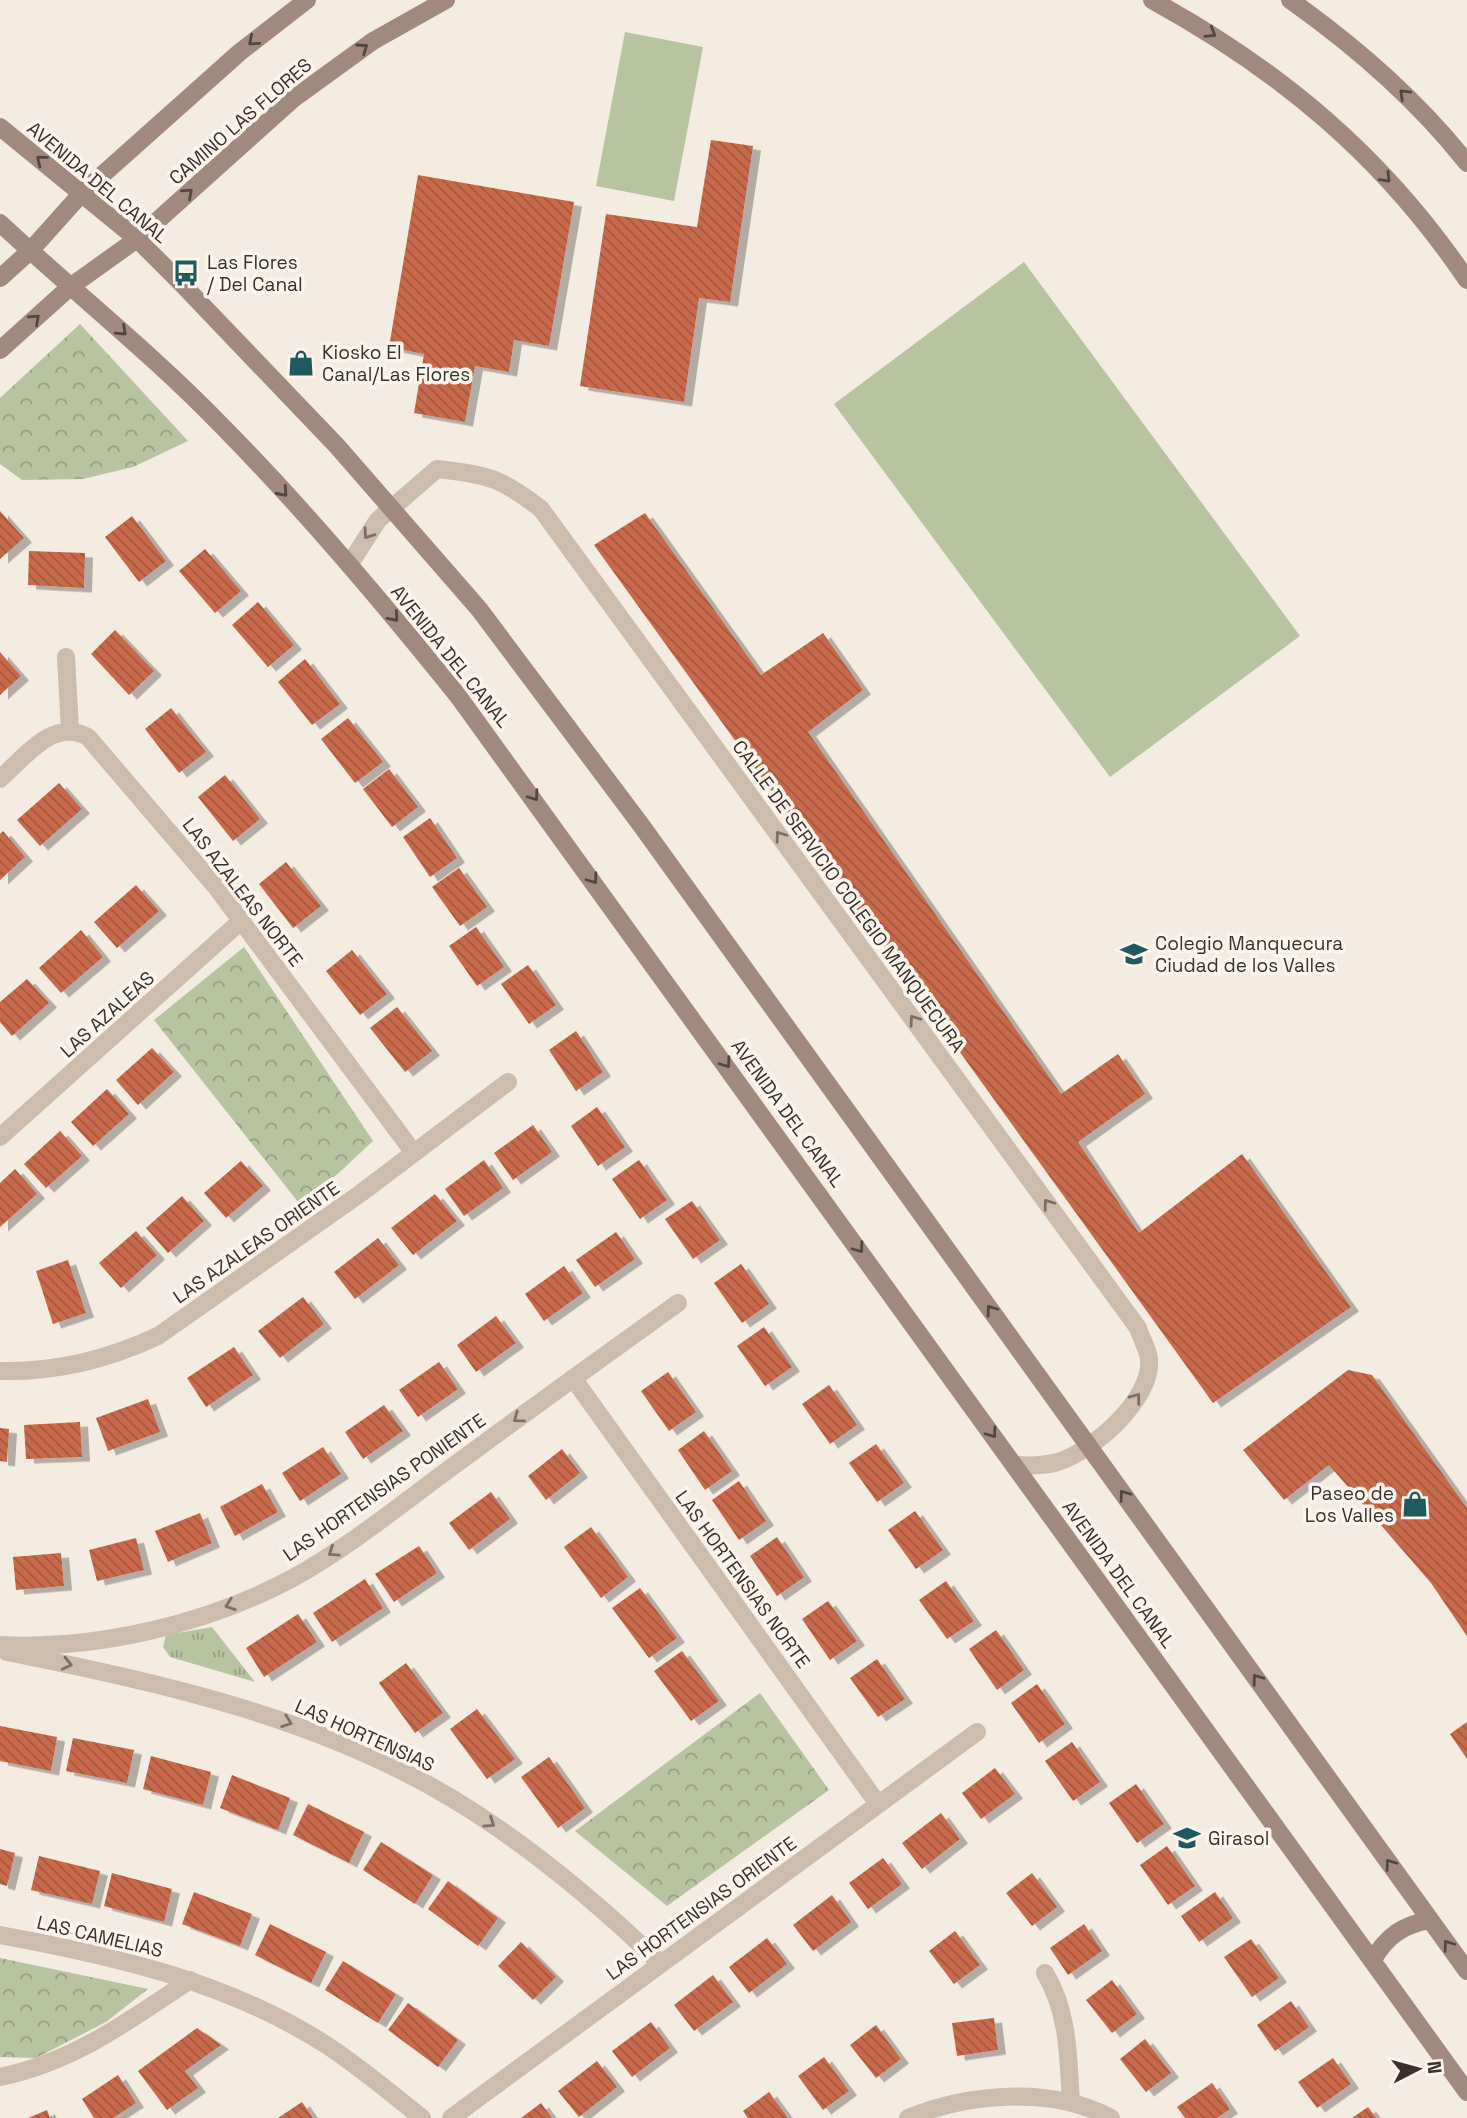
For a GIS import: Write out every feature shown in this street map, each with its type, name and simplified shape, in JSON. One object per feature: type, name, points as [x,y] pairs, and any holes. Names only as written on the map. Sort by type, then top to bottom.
[{"type":"street","points":[[0,278],[30,251],[82,193],[240,52],[307,0]]},
{"type":"street","name":"CAMINO LAS FLORES","points":[[0,350],[70,287],[137,239],[303,92],[373,41],[446,0]]},
{"type":"street","points":[[1152,0],[1257,62],[1314,108],[1398,190],[1467,280]]},
{"type":"street","points":[[1290,0],[1376,68],[1427,117],[1467,163]]},
{"type":"street","name":"AVENIDA DEL CANAL","points":[[0,127],[137,239],[282,387],[391,506],[479,609],[562,716],[1467,1971]]},
{"type":"street","name":"AVENIDA DEL CANAL","points":[[0,223],[220,423],[349,565],[507,759],[1467,2092]]},
{"type":"street","name":"CALLE DE SERVICIO COLEGIO MANQUECURA","points":[[349,565],[366,535],[391,506],[437,469],[475,473],[508,483],[541,509],[1138,1328],[1149,1360],[1143,1391],[1089,1446],[1057,1462],[1015,1465]]},
{"type":"street","points":[[0,779],[51,735],[71,730],[66,657]]},
{"type":"street","name":"LAS AZALEAS NORTE","points":[[71,730],[80,732],[95,743],[189,854],[414,1153]]},
{"type":"street","name":"LAS AZALEAS","points":[[0,1138],[241,922]]},
{"type":"street","name":"LAS AZALEAS ORIENTE","points":[[0,1371],[65,1368],[128,1350],[158,1336],[414,1153],[508,1082]]},
{"type":"street","name":"LAS HORTENSIAS PONIENTE","points":[[0,1645],[99,1639],[143,1631],[240,1602],[292,1578],[358,1535],[678,1303]]},
{"type":"street","name":"LAS HORTENSIAS NORTE","points":[[573,1378],[878,1804]]},
{"type":"street","name":"LAS HORTENSIAS","points":[[0,1650],[233,1704],[374,1758],[453,1799],[531,1851],[604,1910],[661,1964]]},
{"type":"street","name":"LAS HORTENSIAS ORIENTE","points":[[451,2118],[977,1732]]},
{"type":"street","points":[[1372,1961],[1394,1933],[1411,1924],[1430,1920]]},
{"type":"street","name":"LAS CAMELIAS","points":[[0,1935],[129,1961],[190,1980],[241,2001],[326,2045],[392,2092],[422,2118]]},
{"type":"street","points":[[1045,1973],[1059,1999],[1065,2024],[1071,2102]]},
{"type":"street","points":[[0,2077],[29,2071],[86,2048],[190,1980]]},
{"type":"street","points":[[908,2118],[952,2104],[1002,2098],[1048,2098],[1071,2102],[1111,2118]]},
{"type":"green space","points":[[625,32],[703,47],[674,201],[596,186]]},
{"type":"green space","points":[[1024,262],[1300,636],[1110,777],[834,404]]},
{"type":"green space","points":[[80,324],[188,441],[133,467],[83,479],[22,480],[0,464],[0,398]]},
{"type":"green space","points":[[244,947],[373,1141],[302,1207],[154,1020]]},
{"type":"green space","points":[[212,1627],[255,1682],[170,1657],[163,1647],[166,1635]]},
{"type":"green space","points":[[760,1693],[829,1790],[667,1906],[575,1831]]},
{"type":"green space","points":[[0,1958],[148,1989],[106,2022],[36,2058],[0,2057]]},
{"type":"building","points":[[711,140],[753,146],[730,302],[699,298],[684,402],[580,386],[606,214],[697,227]]},
{"type":"building","points":[[418,175],[574,202],[549,346],[514,340],[509,372],[475,366],[465,422],[414,413],[424,354],[389,347]]},
{"type":"building","points":[[0,511],[24,538],[0,559]]},
{"type":"building","points":[[645,513],[761,675],[823,633],[863,690],[808,732],[1061,1094],[1118,1054],[1145,1094],[1078,1142],[1139,1233],[1242,1154],[1351,1307],[1213,1403],[594,545]]},
{"type":"building","points":[[132,516],[166,561],[139,582],[105,537]]},
{"type":"building","points":[[205,549],[241,591],[215,613],[179,571]]},
{"type":"building","points":[[29,551],[85,553],[84,588],[28,585]]},
{"type":"building","points":[[258,602],[294,645],[268,667],[232,625]]},
{"type":"building","points":[[115,630],[154,671],[129,695],[91,654]]},
{"type":"building","points":[[0,652],[21,676],[0,695]]},
{"type":"building","points":[[305,659],[340,704],[312,725],[278,682]]},
{"type":"building","points":[[171,708],[206,752],[179,773],[145,729]]},
{"type":"building","points":[[348,718],[383,762],[355,783],[321,739]]},
{"type":"building","points":[[389,769],[418,807],[392,827],[363,789]]},
{"type":"building","points":[[225,775],[260,819],[233,841],[198,797]]},
{"type":"building","points":[[59,783],[82,809],[40,846],[17,820]]},
{"type":"building","points":[[430,818],[457,858],[430,877],[403,837]]},
{"type":"building","points":[[3,831],[25,857],[0,880],[0,834]]},
{"type":"building","points":[[286,862],[321,906],[293,928],[259,884]]},
{"type":"building","points":[[459,868],[487,907],[460,926],[432,887]]},
{"type":"building","points":[[136,885],[159,911],[117,948],[94,922]]},
{"type":"building","points":[[476,927],[504,967],[477,986],[449,946]]},
{"type":"building","points":[[81,930],[103,957],[61,993],[39,968]]},
{"type":"building","points":[[352,950],[387,994],[360,1015],[326,971]]},
{"type":"building","points":[[528,965],[556,1005],[529,1024],[501,984]]},
{"type":"building","points":[[27,979],[49,1003],[12,1036],[0,1022],[0,1002]]},
{"type":"building","points":[[397,1007],[432,1051],[405,1072],[370,1028]]},
{"type":"building","points":[[576,1031],[603,1072],[576,1091],[549,1050]]},
{"type":"building","points":[[152,1048],[174,1072],[138,1105],[116,1080]]},
{"type":"building","points":[[107,1089],[129,1114],[93,1146],[71,1122]]},
{"type":"building","points":[[597,1107],[625,1147],[598,1166],[571,1126]]},
{"type":"building","points":[[533,1125],[552,1152],[513,1180],[494,1153]]},
{"type":"building","points":[[60,1131],[82,1156],[46,1188],[24,1164]]},
{"type":"building","points":[[484,1160],[503,1188],[464,1216],[445,1189]]},
{"type":"building","points":[[639,1160],[667,1200],[640,1219],[612,1179]]},
{"type":"building","points":[[241,1161],[263,1186],[226,1218],[204,1193]]},
{"type":"building","points":[[15,1169],[37,1194],[0,1227],[0,1183]]},
{"type":"building","points":[[435,1194],[457,1221],[413,1255],[391,1228]]},
{"type":"building","points":[[182,1196],[204,1221],[168,1253],[146,1228]]},
{"type":"building","points":[[692,1201],[720,1240],[693,1259],[665,1219]]},
{"type":"building","points":[[136,1231],[157,1255],[121,1288],[99,1263]]},
{"type":"building","points":[[616,1232],[635,1259],[595,1287],[576,1260]]},
{"type":"building","points":[[378,1238],[399,1265],[355,1299],[334,1272]]},
{"type":"building","points":[[68,1260],[86,1313],[53,1324],[36,1271]]},
{"type":"building","points":[[741,1264],[769,1304],[742,1323],[714,1283]]},
{"type":"building","points":[[564,1266],[583,1293],[544,1321],[525,1294]]},
{"type":"building","points":[[303,1297],[324,1324],[280,1358],[258,1331]]},
{"type":"building","points":[[496,1316],[516,1343],[476,1372],[457,1345]]},
{"type":"building","points":[[764,1327],[792,1367],[765,1386],[737,1346]]},
{"type":"building","points":[[234,1347],[253,1375],[206,1407],[187,1378]]},
{"type":"building","points":[[439,1362],[458,1389],[418,1417],[399,1390]]},
{"type":"building","name":"Paseo de Los Valles","points":[[1348,1370],[1372,1375],[1467,1508],[1467,1636],[1431,1583],[1329,1465],[1284,1500],[1243,1450]]},
{"type":"building","points":[[668,1372],[696,1412],[669,1431],[641,1391]]},
{"type":"building","points":[[829,1385],[857,1425],[830,1444],[802,1404]]},
{"type":"building","points":[[148,1399],[160,1432],[108,1451],[96,1418]]},
{"type":"building","points":[[384,1405],[403,1431],[363,1459],[345,1432]]},
{"type":"building","points":[[80,1422],[82,1457],[26,1459],[24,1425]]},
{"type":"building","points":[[0,1428],[9,1429],[7,1462],[0,1461]]},
{"type":"building","points":[[704,1431],[732,1471],[705,1490],[678,1450]]},
{"type":"building","points":[[876,1444],[904,1483],[877,1502],[849,1463]]},
{"type":"building","points":[[323,1447],[341,1474],[300,1501],[282,1473]]},
{"type":"building","points":[[562,1449],[580,1473],[546,1500],[528,1476]]},
{"type":"building","points":[[739,1481],[766,1521],[739,1540],[712,1500]]},
{"type":"building","points":[[262,1484],[278,1512],[235,1536],[220,1507]]},
{"type":"building","points":[[491,1492],[510,1519],[469,1550],[449,1523]]},
{"type":"building","points":[[915,1511],[943,1550],[916,1569],[888,1530]]},
{"type":"building","points":[[200,1513],[212,1543],[168,1562],[155,1531]]},
{"type":"building","points":[[591,1527],[628,1577],[601,1598],[564,1547]]},
{"type":"building","points":[[777,1537],[804,1577],[777,1596],[750,1556]]},
{"type":"building","points":[[136,1538],[144,1570],[97,1581],[89,1550]]},
{"type":"building","points":[[419,1546],[437,1573],[394,1602],[375,1574]]},
{"type":"building","points":[[61,1553],[64,1586],[16,1590],[13,1557]]},
{"type":"building","points":[[365,1579],[383,1608],[332,1642],[313,1613]]},
{"type":"building","points":[[946,1581],[974,1621],[947,1639],[919,1600]]},
{"type":"building","points":[[640,1588],[677,1638],[649,1658],[612,1608]]},
{"type":"building","points":[[828,1601],[857,1641],[830,1660],[802,1619]]},
{"type":"building","points":[[298,1614],[317,1642],[264,1677],[246,1648]]},
{"type":"building","points":[[996,1630],[1024,1670],[997,1690],[969,1649]]},
{"type":"building","points":[[682,1651],[719,1701],[691,1721],[654,1671]]},
{"type":"building","points":[[877,1659],[905,1699],[878,1717],[850,1678]]},
{"type":"building","points":[[406,1663],[443,1713],[415,1733],[379,1683]]},
{"type":"building","points":[[1037,1684],[1065,1724],[1039,1743],[1011,1703]]},
{"type":"building","points":[[477,1709],[515,1759],[487,1779],[450,1729]]},
{"type":"building","points":[[1467,1722],[1467,1759],[1450,1734]]},
{"type":"building","points":[[0,1726],[57,1737],[51,1771],[0,1761]]},
{"type":"building","points":[[73,1738],[134,1750],[127,1783],[66,1771]]},
{"type":"building","points":[[1072,1742],[1100,1782],[1073,1801],[1045,1761]]},
{"type":"building","points":[[151,1756],[211,1772],[203,1805],[143,1789]]},
{"type":"building","points":[[549,1757],[585,1808],[558,1828],[521,1777]]},
{"type":"building","points":[[995,1768],[1015,1794],[981,1819],[962,1793]]},
{"type":"building","points":[[232,1775],[290,1798],[278,1830],[220,1808]]},
{"type":"building","points":[[1136,1784],[1164,1824],[1137,1843],[1109,1803]]},
{"type":"building","points":[[308,1804],[364,1832],[349,1863],[293,1835]]},
{"type":"building","points":[[941,1813],[960,1839],[922,1869],[902,1843]]},
{"type":"building","points":[[381,1842],[433,1875],[415,1904],[363,1870]]},
{"type":"building","points":[[1167,1846],[1195,1886],[1168,1905],[1140,1865]]},
{"type":"building","points":[[0,1849],[15,1853],[7,1886],[0,1884]]},
{"type":"building","points":[[39,1856],[100,1871],[92,1904],[31,1890]]},
{"type":"building","points":[[883,1858],[902,1884],[868,1909],[849,1883]]},
{"type":"building","points":[[112,1873],[172,1889],[164,1922],[104,1906]]},
{"type":"building","points":[[1032,1873],[1057,1907],[1032,1926],[1006,1893]]},
{"type":"building","points":[[448,1881],[498,1918],[478,1946],[428,1909]]},
{"type":"building","points":[[194,1892],[252,1914],[240,1946],[182,1924]]},
{"type":"building","points":[[1215,1892],[1233,1918],[1199,1942],[1181,1916]]},
{"type":"building","points":[[832,1895],[851,1922],[813,1951],[793,1925]]},
{"type":"building","points":[[270,1924],[326,1952],[311,1983],[255,1955]]},
{"type":"building","points":[[1084,1924],[1102,1951],[1068,1975],[1050,1948]]},
{"type":"building","points":[[955,1931],[980,1965],[954,1984],[929,1951]]},
{"type":"building","points":[[767,1938],[787,1964],[749,1993],[729,1967]]},
{"type":"building","points":[[1251,1939],[1279,1978],[1252,1997],[1224,1957]]},
{"type":"building","points":[[521,1942],[556,1977],[533,2000],[498,1966]]},
{"type":"building","points":[[343,1961],[396,1994],[378,2023],[325,1990]]},
{"type":"building","points":[[713,1975],[733,2002],[694,2031],[674,2005]]},
{"type":"building","points":[[1112,1980],[1137,2014],[1112,2033],[1086,2000]]},
{"type":"building","points":[[1291,2001],[1309,2027],[1275,2051],[1257,2025]]},
{"type":"building","points":[[408,2003],[458,2040],[438,2067],[388,2030]]},
{"type":"building","points":[[994,2018],[998,2050],[957,2056],[952,2023]]},
{"type":"building","points":[[651,2022],[670,2048],[632,2077],[612,2051]]},
{"type":"building","points":[[876,2025],[901,2059],[876,2078],[850,2045]]},
{"type":"building","points":[[197,2028],[221,2045],[185,2071],[198,2088],[167,2110],[138,2071]]},
{"type":"building","points":[[1145,2039],[1171,2073],[1146,2092],[1120,2059]]},
{"type":"building","points":[[824,2057],[849,2091],[823,2110],[798,2076]]},
{"type":"building","points":[[1333,2058],[1351,2084],[1317,2108],[1298,2082]]},
{"type":"building","points":[[597,2061],[617,2087],[579,2117],[558,2091]]},
{"type":"building","points":[[118,2075],[136,2103],[113,2118],[94,2118],[82,2099]]},
{"type":"building","points":[[1212,2083],[1230,2109],[1217,2118],[1185,2118],[1177,2107]]},
{"type":"building","points":[[769,2092],[788,2118],[748,2118],[743,2111]]},
{"type":"building","points":[[302,2102],[313,2118],[278,2118]]},
{"type":"building","points":[[541,2103],[552,2118],[521,2118]]},
{"type":"building","points":[[1368,2107],[1376,2118],[1352,2118]]},
{"type":"building","points":[[47,2110],[50,2118],[28,2118]]},
{"type":"place","name":"Las Flores / Del Canal","points":[[186,273]]},
{"type":"place","name":"Kiosko El Canal/Las Flores","points":[[301,363]]},
{"type":"place","name":"Colegio Manquecura Ciudad de los Valles","points":[[1134,954]]},
{"type":"place","name":"Paseo de Los Valles","points":[[1415,1504]]},
{"type":"place","name":"Girasol","points":[[1187,1838]]}]
